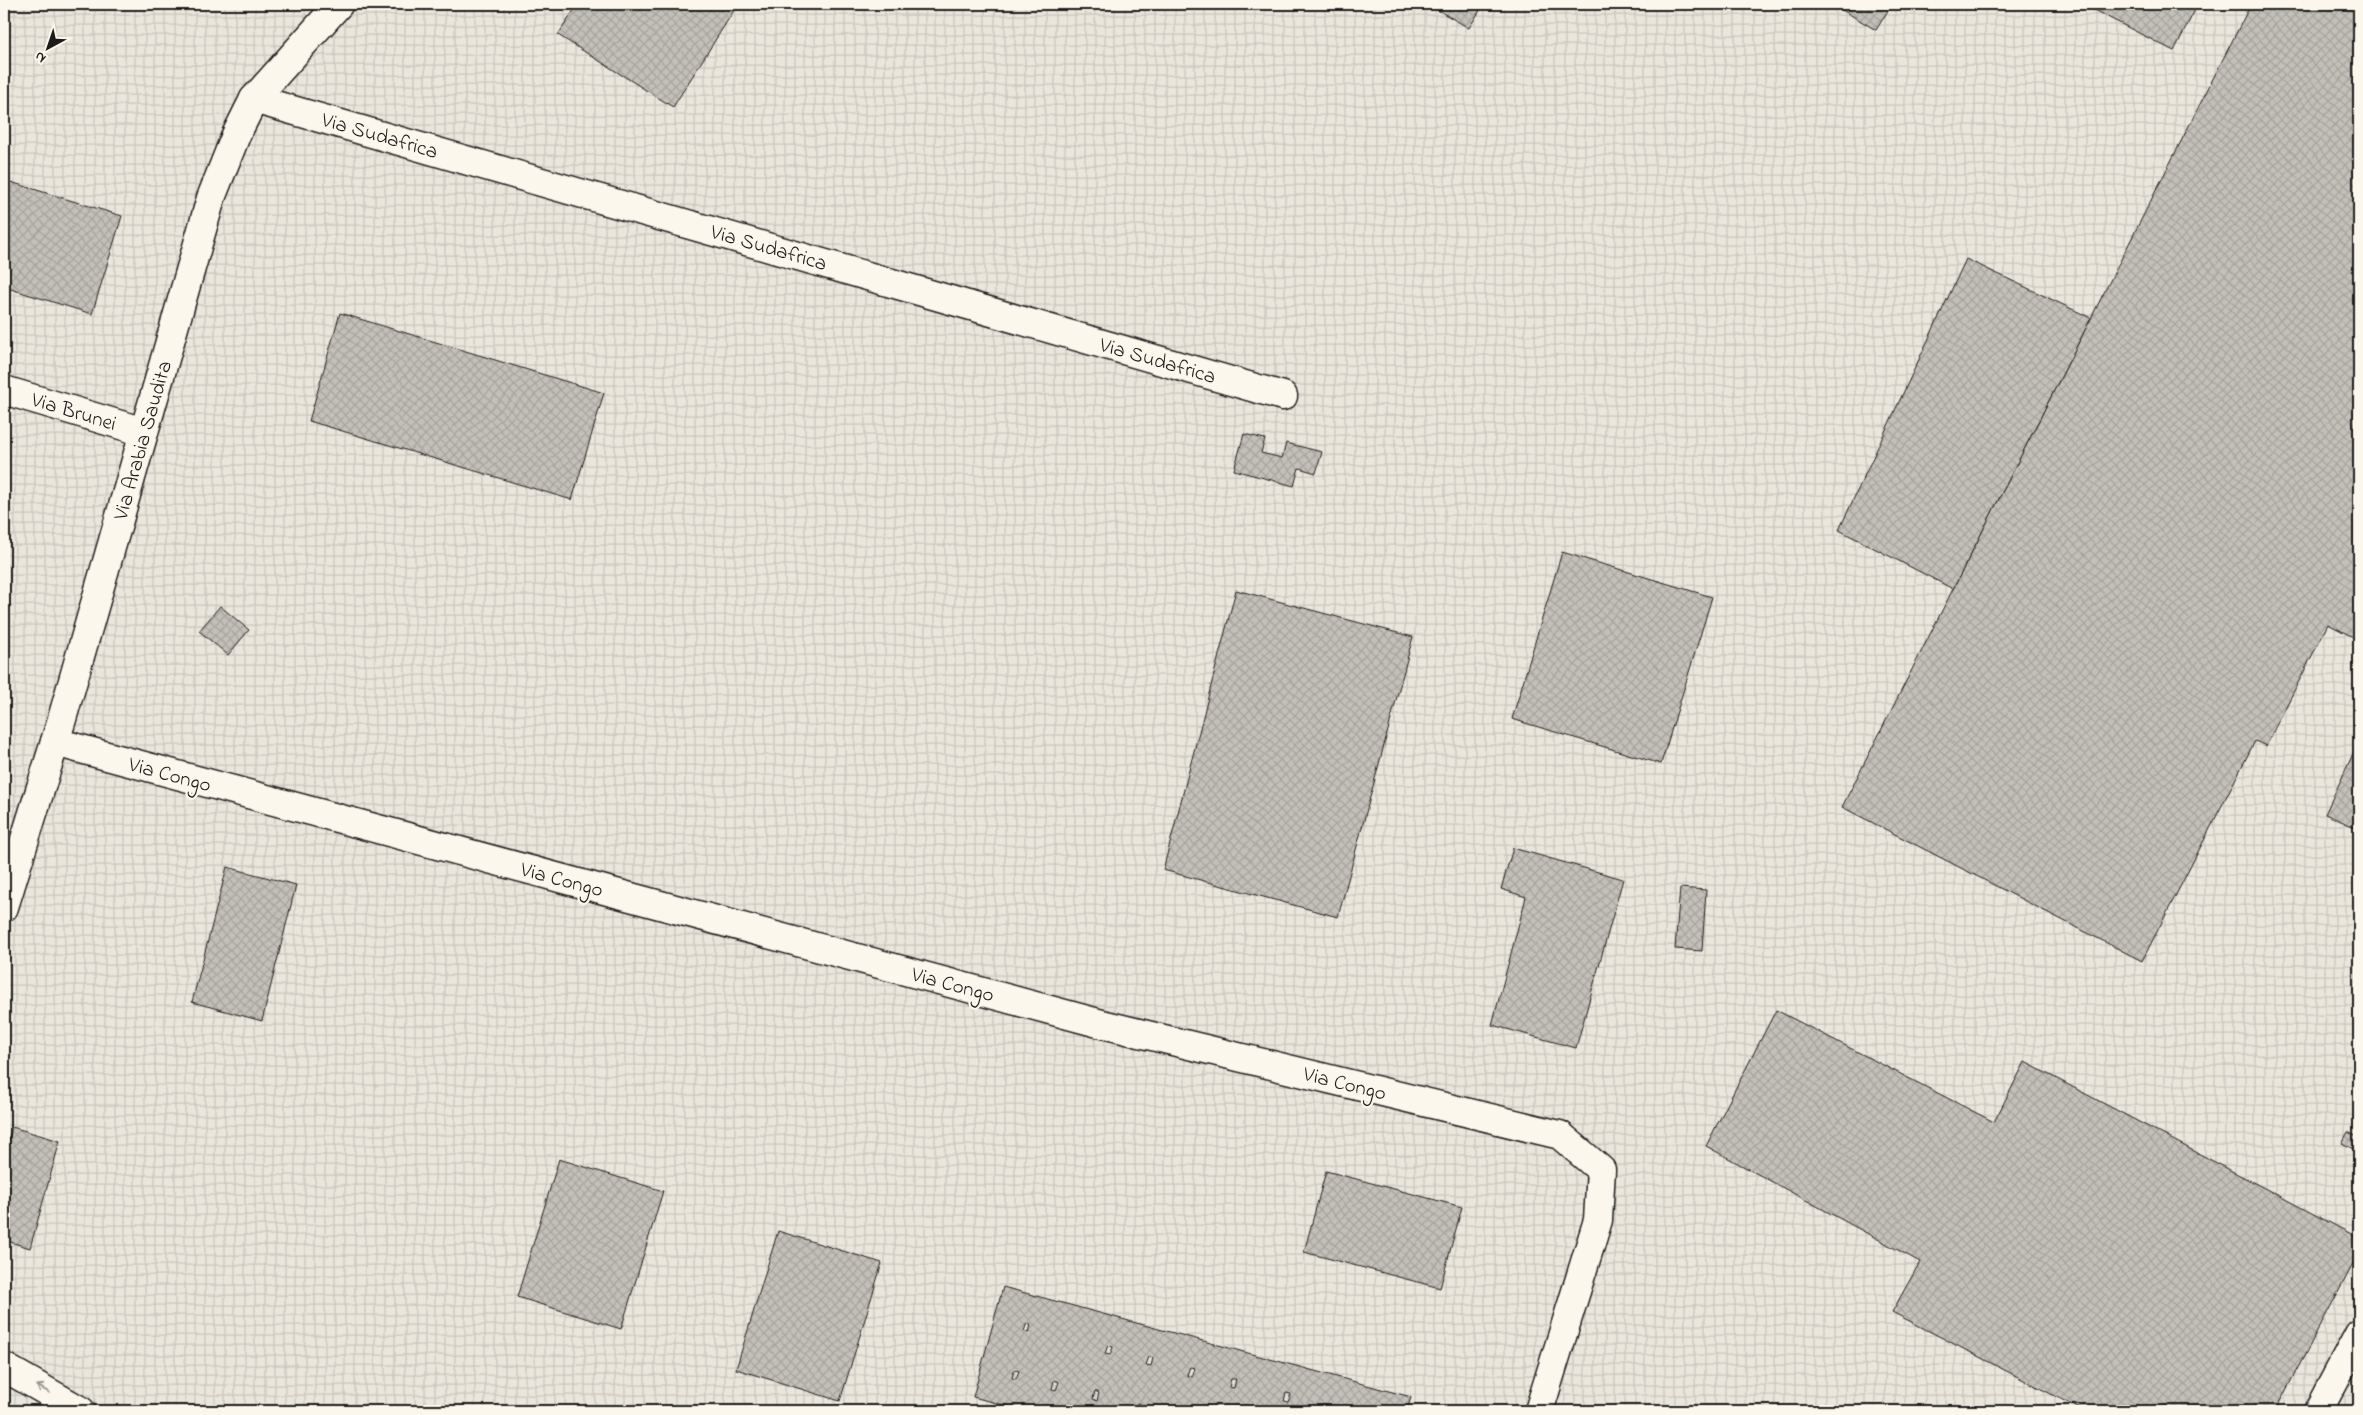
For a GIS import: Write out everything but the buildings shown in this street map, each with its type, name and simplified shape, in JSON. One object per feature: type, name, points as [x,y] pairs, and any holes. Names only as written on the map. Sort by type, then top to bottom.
[{"type":"street","name":"Via Arabia Saudita","points":[[4,907],[54,742],[211,198],[236,135],[254,99],[338,4]]},
{"type":"street","name":"Via Sudafrica","points":[[254,99],[1283,396]]},
{"type":"street","name":"Via Brunei","points":[[4,390],[144,432]]},
{"type":"street","name":"Via Congo","points":[[54,742],[1102,1024],[1560,1135],[1601,1170],[1598,1220],[1539,1411]]},
{"type":"street","points":[[2318,1411],[2359,1334]]},
{"type":"street","points":[[4,1367],[81,1411]]},
{"type":"shaded area","points":[[4,4],[2359,4],[2359,1411],[4,1411]]}]
